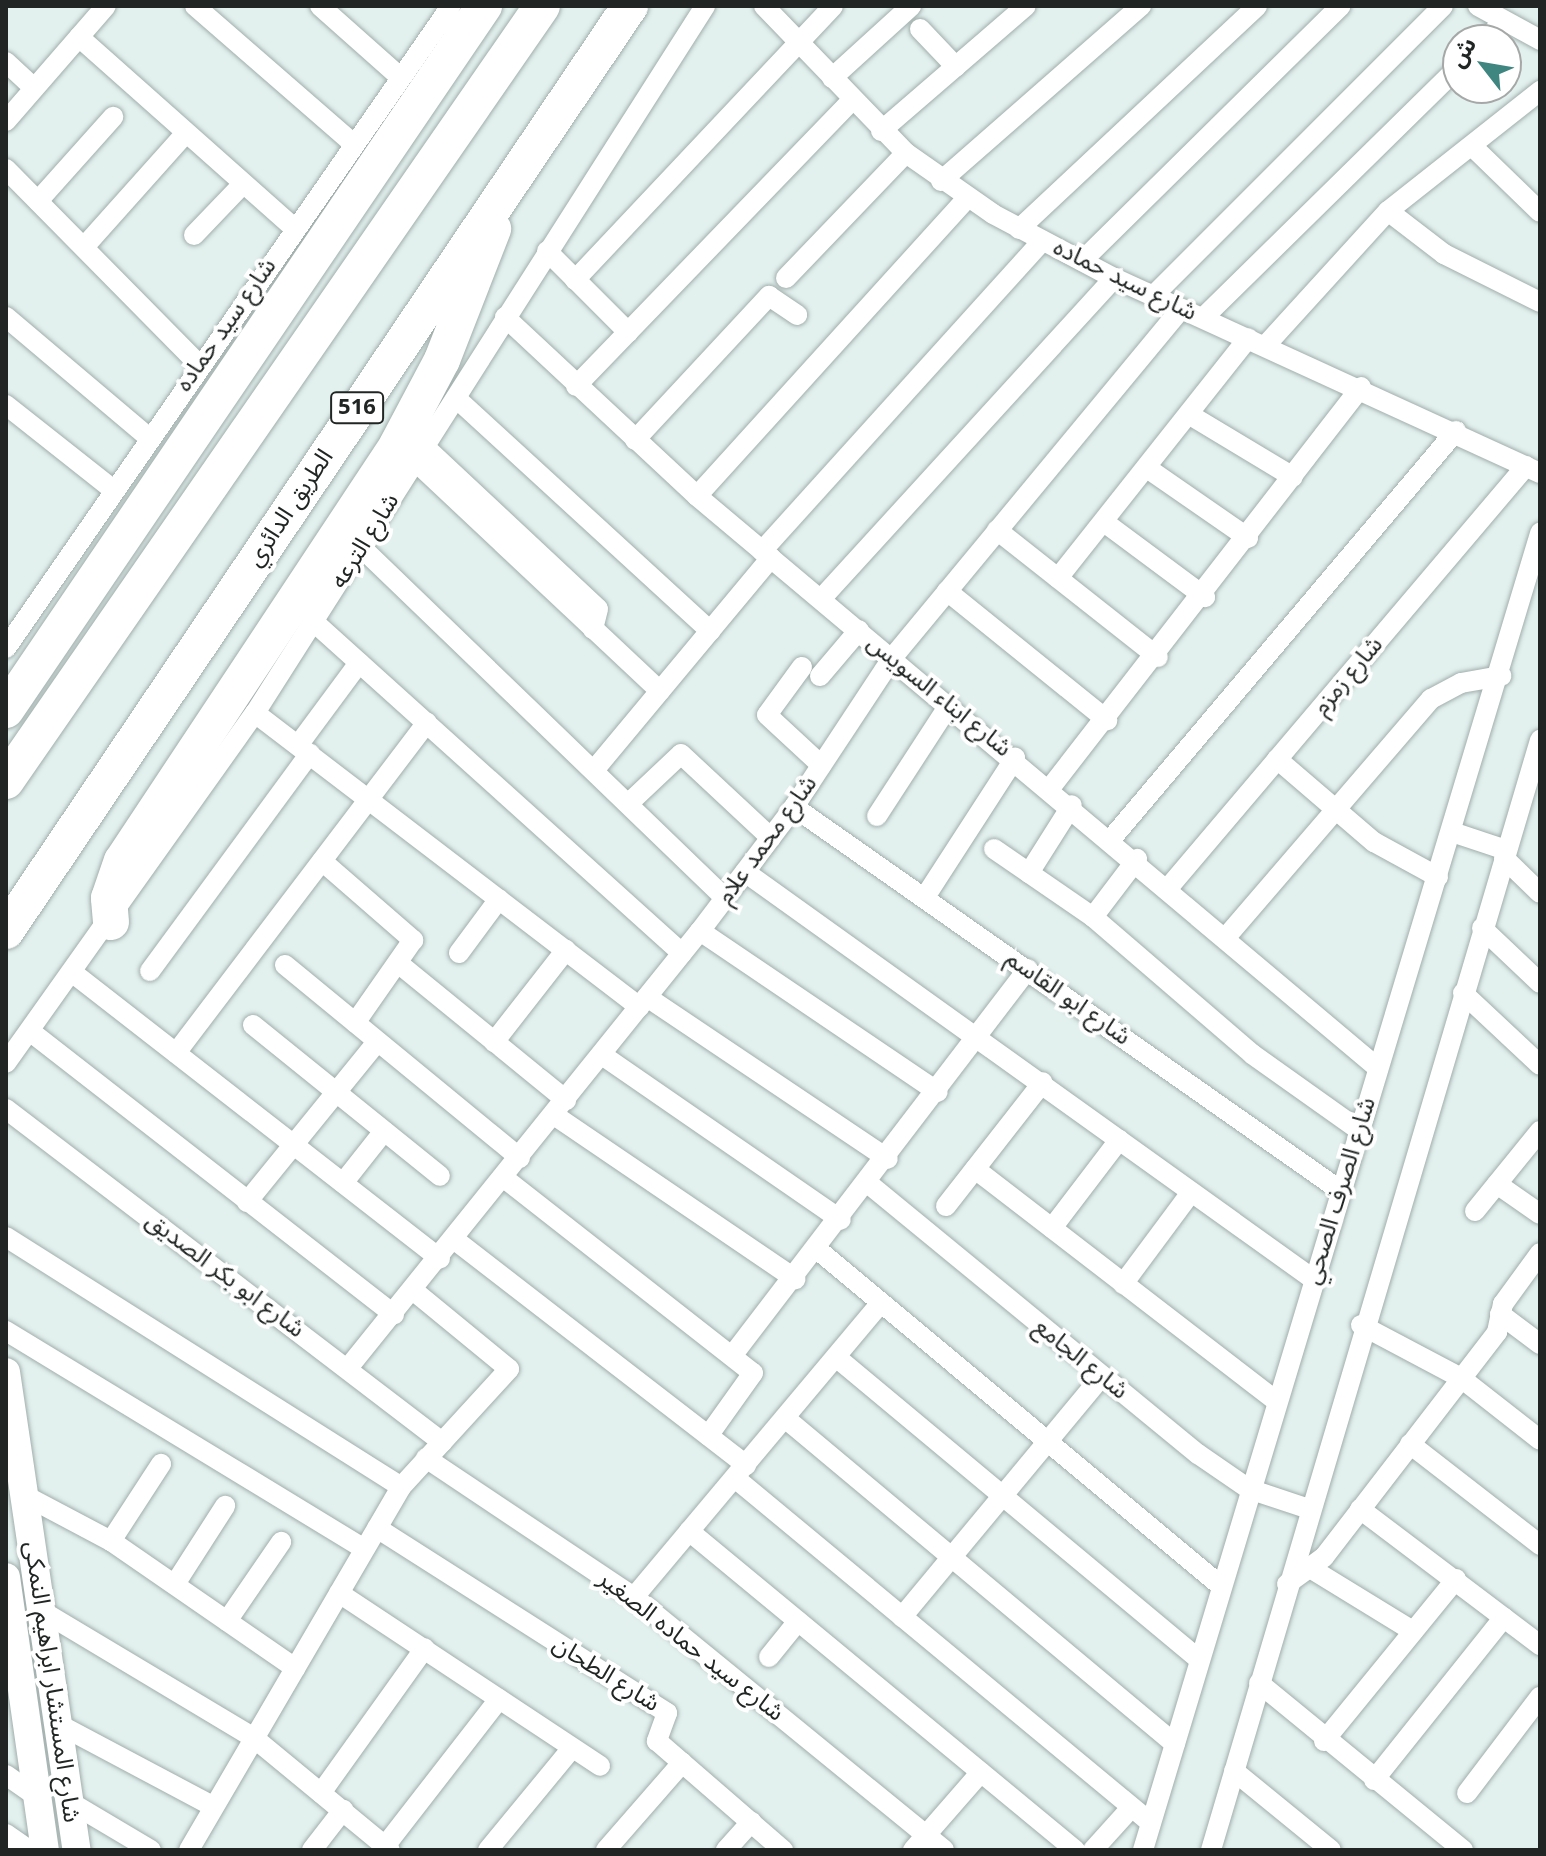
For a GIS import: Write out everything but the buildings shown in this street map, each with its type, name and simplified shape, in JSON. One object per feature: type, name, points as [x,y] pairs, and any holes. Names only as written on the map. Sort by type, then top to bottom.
[{"type":"highway","points":[[6,710],[484,6]]},
{"type":"highway","points":[[14,769],[542,6]]},
{"type":"highway","name":"الطريق الدائري","points":[[6,931],[630,6]]},
{"type":"highway","points":[[111,922],[109,898],[122,861],[420,403],[511,180]]},
{"type":"main road","name":"شارع المستشار ابراهيم النمكى","points":[[6,1372],[15,1496],[42,1611],[77,1850]]},
{"type":"main road","name":"شارع المستشار ابراهيم النمكى","points":[[6,1577],[45,1850]]},
{"type":"street","points":[[6,121],[106,6]]},
{"type":"street","points":[[195,6],[354,144]]},
{"type":"street","points":[[320,6],[401,78]]},
{"type":"street","name":"شارع الترعه","points":[[6,1063],[111,922],[255,713],[705,6]]},
{"type":"street","name":"شارع سيد حماده","points":[[764,6],[881,131],[941,181],[967,198],[1114,278],[1361,387],[1533,470]]},
{"type":"street","points":[[575,280],[833,6]]},
{"type":"street","points":[[832,78],[911,6]]},
{"type":"street","points":[[881,131],[1026,6]]},
{"type":"street","points":[[941,181],[1141,6]]},
{"type":"street","points":[[1019,229],[1257,6]]},
{"type":"street","points":[[1082,261],[1341,6]]},
{"type":"street","points":[[1153,296],[1443,6]]},
{"type":"street","points":[[1478,6],[1540,40]]},
{"type":"street","name":"شارع سيد حماده","points":[[6,648],[111,488],[401,78],[445,8]]},
{"type":"street","points":[[1501,24],[1504,21]]},
{"type":"street","points":[[920,29],[956,67]]},
{"type":"street","points":[[79,37],[294,228]]},
{"type":"street","points":[[6,62],[34,88]]},
{"type":"street","points":[[1203,318],[1442,83]]},
{"type":"street","points":[[1058,578],[1190,415],[1257,342],[1388,211],[1473,147],[1540,91]]},
{"type":"street","points":[[576,386],[852,100]]},
{"type":"street","points":[[38,201],[113,117]]},
{"type":"street","points":[[84,247],[185,134]]},
{"type":"street","points":[[1473,147],[1540,212]]},
{"type":"street","points":[[786,278],[906,153]]},
{"type":"street","points":[[6,169],[198,364]]},
{"type":"street","points":[[194,235],[242,185]]},
{"type":"street","points":[[697,496],[967,198]]},
{"type":"street","points":[[1388,211],[1444,254],[1540,302]]},
{"type":"street","points":[[595,769],[710,631],[766,554],[1042,241]]},
{"type":"street","points":[[547,251],[628,332]]},
{"type":"street","points":[[821,599],[1114,278]]},
{"type":"street","points":[[635,440],[769,296],[797,315]]},
{"type":"street","name":"شارع محمد علام","points":[[348,1368],[440,1259],[700,931],[794,807],[893,657],[1181,309]]},
{"type":"street","points":[[6,317],[147,436]]},
{"type":"street","name":"شارع ابناء السويس","points":[[505,317],[697,496],[1112,838],[1378,1068]]},
{"type":"street","points":[[1051,787],[1205,597],[1361,387]]},
{"type":"street","points":[[456,398],[710,631]]},
{"type":"street","points":[[6,405],[111,488]]},
{"type":"street","points":[[1190,415],[1293,477]]},
{"type":"street","points":[[1112,838],[1456,431]]},
{"type":"street","points":[[420,454],[598,609],[593,629],[660,691]]},
{"type":"street","points":[[1147,468],[1248,538]]},
{"type":"street","name":"شارع زمزم","points":[[1169,887],[1277,759],[1533,470]]},
{"type":"street","points":[[1104,522],[1205,597]]},
{"type":"street","points":[[997,530],[1158,657]]},
{"type":"street","name":"شارع الصرف الصحي","points":[[1143,1850],[1313,1279],[1501,676],[1540,533]]},
{"type":"street","points":[[362,548],[595,769],[725,898]]},
{"type":"street","points":[[947,591],[1107,720]]},
{"type":"street","points":[[314,622],[682,953]]},
{"type":"street","points":[[821,765],[767,715],[859,630]]},
{"type":"street","points":[[150,971],[304,749],[359,663]]},
{"type":"street","points":[[1227,936],[1431,699],[1461,683],[1501,676]]},
{"type":"street","points":[[877,816],[949,705]]},
{"type":"street","points":[[255,713],[566,950],[888,1159]]},
{"type":"street","points":[[176,1053],[427,722]]},
{"type":"street","points":[[1211,1850],[1361,1325],[1540,740]]},
{"type":"street","points":[[629,803],[681,754],[771,838]]},
{"type":"street","points":[[925,897],[1015,758]]},
{"type":"street","points":[[1277,759],[1388,853],[1438,877]]},
{"type":"street","points":[[1524,794],[1540,809]]},
{"type":"street","points":[[1029,873],[1072,805]]},
{"type":"street","name":"شارع ابو القاسم","points":[[794,807],[1341,1191]]},
{"type":"street","points":[[1452,832],[1505,854],[1540,893]]},
{"type":"street","points":[[994,849],[1093,917],[1252,1054],[1359,1130]]},
{"type":"street","points":[[1093,917],[1137,859]]},
{"type":"street","points":[[322,861],[411,935],[398,963],[355,1023]]},
{"type":"street","points":[[745,872],[981,1034],[1189,1195],[1313,1279]]},
{"type":"street","points":[[459,953],[499,899]]},
{"type":"street","points":[[1482,928],[1540,983]]},
{"type":"street","points":[[700,931],[938,1092]]},
{"type":"street","points":[[494,1042],[566,950]]},
{"type":"street","points":[[398,963],[494,1042],[560,1108],[795,1279]]},
{"type":"street","points":[[285,965],[520,1158]]},
{"type":"street","points":[[732,1356],[869,1184],[1028,969]]},
{"type":"street","points":[[73,973],[440,1259]]},
{"type":"street","points":[[1463,993],[1540,1065]]},
{"type":"street","points":[[253,1025],[440,1176]]},
{"type":"street","points":[[31,1032],[394,1315]]},
{"type":"street","points":[[247,1202],[377,1042]]},
{"type":"street","points":[[602,1055],[841,1220]]},
{"type":"street","points":[[946,1206],[1043,1082]]},
{"type":"street","name":"شارع ابو بكر الصديق","points":[[6,1109],[442,1442]]},
{"type":"street","points":[[343,1183],[384,1131]]},
{"type":"street","points":[[1475,1211],[1540,1131]]},
{"type":"street","points":[[1052,1228],[1119,1140]]},
{"type":"street","points":[[975,1169],[1276,1401]]},
{"type":"street","points":[[504,1178],[732,1356],[754,1379],[708,1436]]},
{"type":"street","name":"شارع الجامع","points":[[869,1184],[1102,1376],[1249,1489],[1309,1509]]},
{"type":"street","points":[[1497,1184],[1540,1214]]},
{"type":"street","points":[[1123,1284],[1189,1195]]},
{"type":"street","points":[[6,1237],[401,1487]]},
{"type":"street","points":[[455,1240],[708,1436],[740,1471],[902,1617],[1151,1823]]},
{"type":"street","points":[[818,1250],[1221,1586]]},
{"type":"street","points":[[1287,1584],[1310,1568],[1360,1509],[1497,1332],[1500,1314],[1540,1253]]},
{"type":"street","points":[[189,1850],[401,1487],[509,1367],[414,1291]]},
{"type":"street","points":[[634,1597],[881,1303]]},
{"type":"street","points":[[1500,1314],[1540,1344]]},
{"type":"street","points":[[1361,1325],[1461,1378],[1540,1440]]},
{"type":"street","points":[[6,1331],[364,1549]]},
{"type":"street","points":[[836,1357],[1199,1659]]},
{"type":"street","points":[[902,1617],[1102,1376]]},
{"type":"street","points":[[785,1418],[1175,1744]]},
{"type":"street","points":[[1410,1444],[1540,1545]]},
{"type":"street","name":"شارع سيد حماده الصغير","points":[[426,1458],[634,1597],[920,1843],[944,1850]]},
{"type":"street","points":[[111,1541],[161,1464]]},
{"type":"street","points":[[15,1496],[111,1541],[295,1668]]},
{"type":"street","points":[[175,1584],[225,1506]]},
{"type":"street","points":[[1360,1509],[1540,1645]]},
{"type":"street","name":"شارع الطحان","points":[[377,1528],[667,1713],[655,1738],[783,1850]]},
{"type":"street","points":[[689,1531],[1075,1850]]},
{"type":"street","points":[[227,1621],[281,1542]]},
{"type":"street","points":[[1310,1568],[1413,1631]]},
{"type":"street","points":[[1324,1741],[1456,1579]]},
{"type":"street","points":[[339,1593],[600,1766]]},
{"type":"street","points":[[42,1611],[254,1738],[388,1848],[499,1699]]},
{"type":"street","points":[[1374,1780],[1504,1617]]},
{"type":"street","points":[[769,1657],[798,1621]]},
{"type":"street","points":[[321,1793],[425,1648]]},
{"type":"street","points":[[1259,1683],[1324,1741],[1463,1850]]},
{"type":"street","points":[[1467,1793],[1540,1697]]},
{"type":"street","points":[[60,1725],[214,1807]]},
{"type":"street","points":[[488,1850],[572,1748]]},
{"type":"street","points":[[606,1850],[682,1763]]},
{"type":"street","points":[[1234,1771],[1331,1850]]},
{"type":"street","points":[[920,1843],[981,1772]]},
{"type":"street","points":[[6,1775],[38,1797]]},
{"type":"street","points":[[70,1802],[151,1850]]},
{"type":"street","points":[[1093,1850],[1131,1808]]},
{"type":"street","points":[[312,1850],[343,1810]]},
{"type":"street","points":[[726,1850],[751,1822]]},
{"type":"street","points":[[6,1834],[29,1850]]}]
